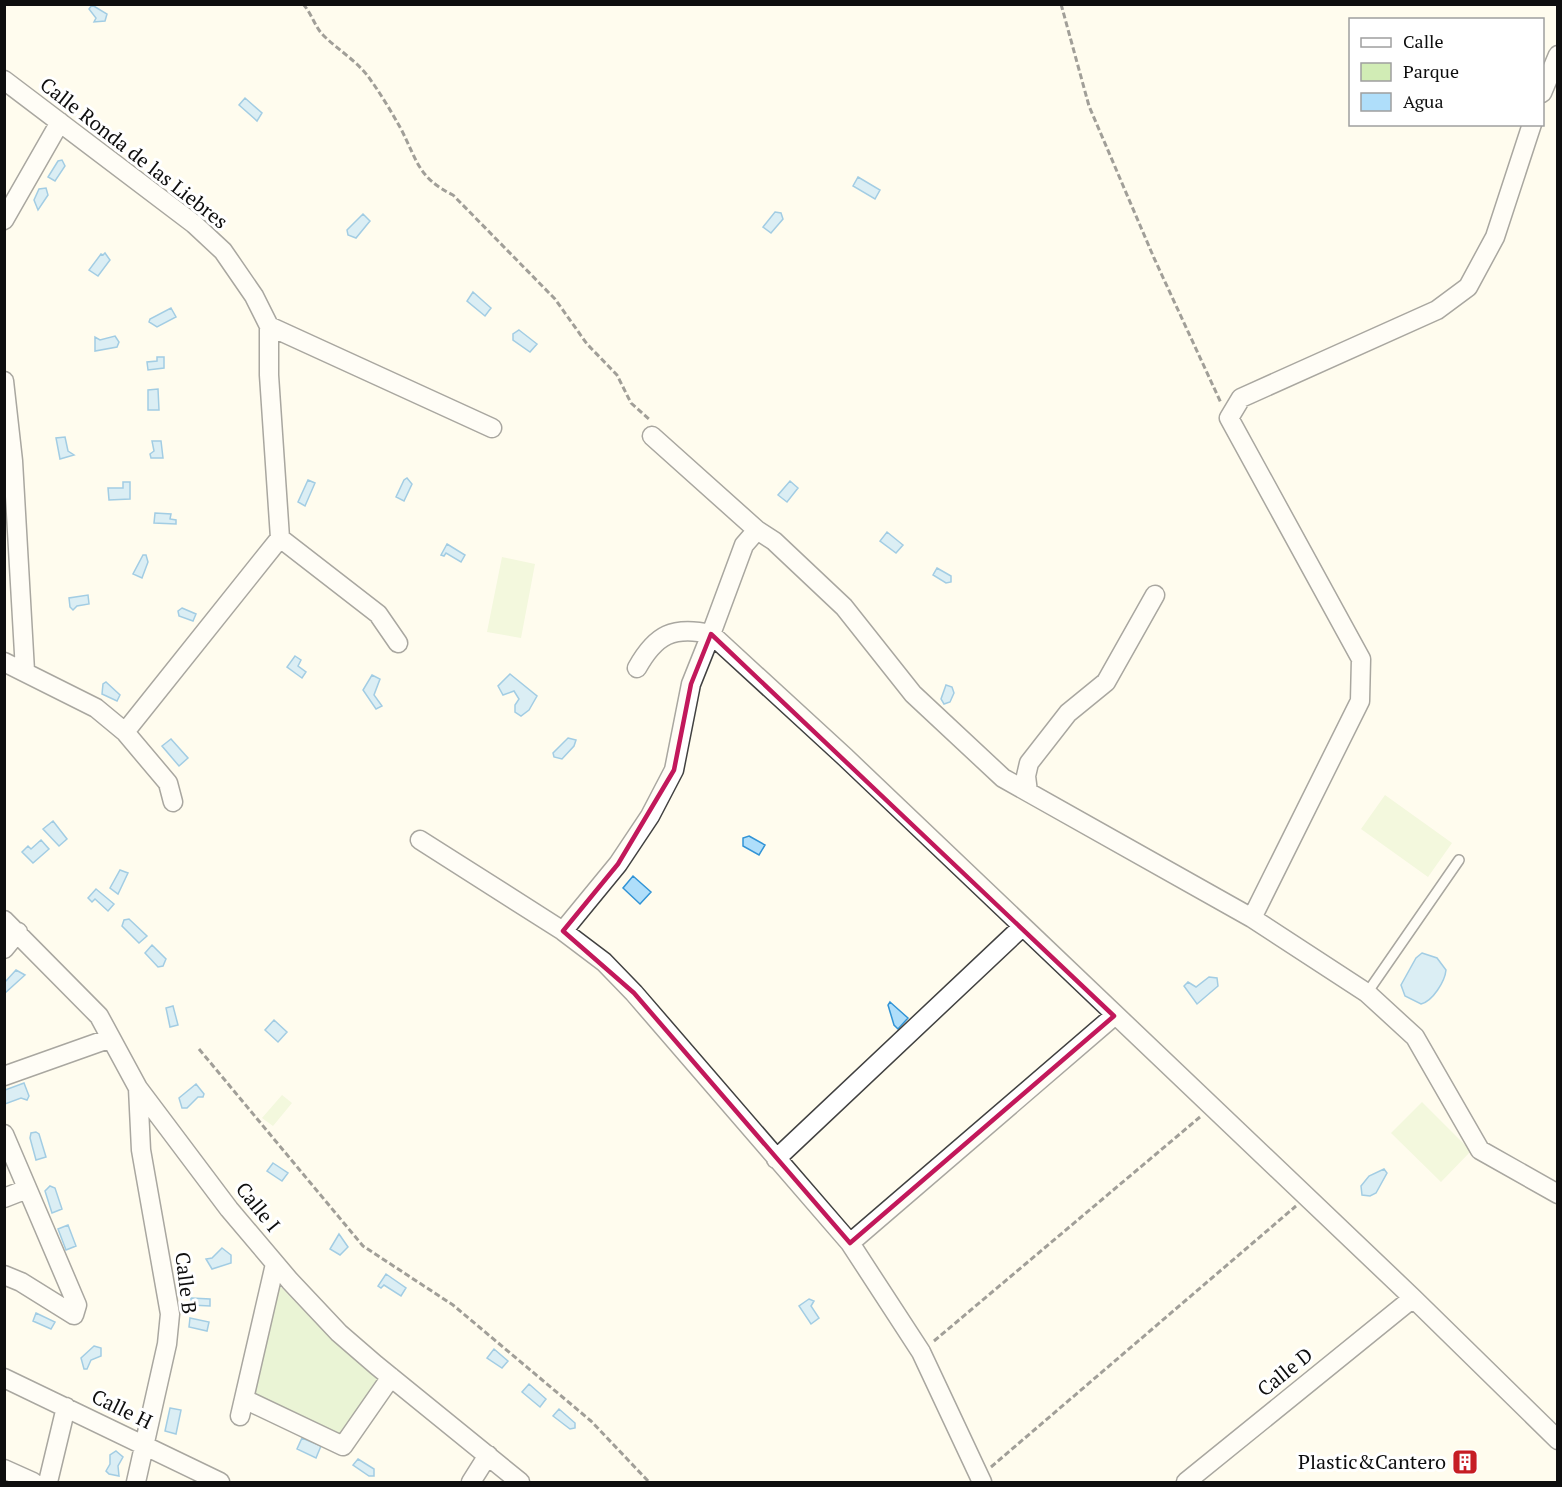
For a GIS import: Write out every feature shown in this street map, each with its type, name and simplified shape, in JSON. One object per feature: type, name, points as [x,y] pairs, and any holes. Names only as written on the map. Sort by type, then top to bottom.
[{"type":"street","points":[[1544,88],[1557,55]]},
{"type":"street","name":"Calle Ronda de las Liebres","points":[[4,80],[194,224],[223,251],[254,296],[268,326],[268,375],[280,538]]},
{"type":"street","points":[[4,220],[60,122]]},
{"type":"street","points":[[1252,918],[1360,701],[1361,659],[1229,418],[1241,398],[1437,310],[1468,288],[1495,237],[1531,126]]},
{"type":"street","points":[[268,326],[492,428]]},
{"type":"street","points":[[4,381],[13,461],[25,671]]},
{"type":"street","points":[[652,436],[757,530],[774,541],[844,607],[913,694],[943,725],[1003,778],[1252,918],[1367,993],[1415,1037],[1480,1150],[1557,1194]]},
{"type":"street","points":[[563,931],[618,864],[650,816],[674,770],[691,684],[744,545],[757,530]]},
{"type":"street","points":[[125,732],[280,538],[378,614],[398,643]]},
{"type":"street","points":[[1028,792],[1026,776],[1029,763],[1068,713],[1106,682],[1155,595]]},
{"type":"street","points":[[637,668],[663,636],[689,629],[711,634],[1413,1298],[1557,1440]]},
{"type":"street","points":[[4,662],[96,708],[125,732],[168,783],[173,802]]},
{"type":"street","points":[[420,840],[563,931],[604,962],[634,993],[850,1243],[921,1352],[981,1479]]},
{"type":"street","points":[[4,949],[11,926]]},
{"type":"street","name":"Calle I","points":[[11,926],[99,1016],[138,1088],[275,1264],[339,1333],[520,1482]]},
{"type":"street","points":[[776,1159],[1022,927]]},
{"type":"street","points":[[850,1243],[1114,1016]]},
{"type":"street","points":[[4,1076],[111,1038]]},
{"type":"street","name":"Calle B","points":[[136,1482],[167,1344],[170,1314],[141,1149],[138,1088]]},
{"type":"street","points":[[4,1134],[17,1158],[27,1189],[77,1305],[74,1315],[21,1282],[4,1275]]},
{"type":"street","points":[[4,1198],[27,1189]]},
{"type":"street","points":[[275,1264],[242,1407],[343,1446],[391,1377]]},
{"type":"street","name":"Calle D","points":[[1186,1482],[1413,1298]]},
{"type":"street","name":"Calle H","points":[[4,1378],[220,1482]]},
{"type":"street","points":[[48,1482],[66,1407]]},
{"type":"street","points":[[471,1482],[488,1455]]},
{"type":"street","points":[[4,1468],[33,1482]]},
{"type":"lane","points":[[1367,993],[1459,860]]},
{"type":"path","points":[[303,4],[313,15],[321,33],[346,53],[367,75],[400,129],[419,170],[435,184],[453,195],[555,299],[587,344],[617,375],[631,403],[650,418],[652,436]]},
{"type":"path","points":[[1061,4],[1089,106],[1154,258],[1229,418]]},
{"type":"path","points":[[199,1049],[363,1246],[453,1305],[591,1421],[649,1482]]},
{"type":"path","points":[[921,1352],[1211,1108]]},
{"type":"path","points":[[981,1479],[1306,1197]]},
{"type":"highlighted area","points":[[711,634],[1114,1016],[850,1243],[634,993],[563,931],[618,864],[674,770],[691,684]]},
{"type":"green space","points":[[502,557],[535,564],[521,638],[487,632]]},
{"type":"green space","points":[[1385,795],[1452,843],[1428,877],[1361,829]]},
{"type":"green space","points":[[282,1095],[292,1103],[273,1126],[262,1118]]},
{"type":"green space","points":[[1422,1102],[1471,1151],[1441,1182],[1391,1133]]},
{"type":"green space","points":[[277,1283],[332,1340],[382,1383],[342,1441],[251,1396]]},
{"type":"water","points":[[92,5],[107,14],[105,21],[94,22],[96,18],[89,9]]},
{"type":"water","points":[[245,98],[262,113],[257,121],[239,105]]},
{"type":"water","points":[[62,160],[65,166],[55,181],[48,177],[58,161]]},
{"type":"water","points":[[858,177],[880,190],[875,199],[853,186]]},
{"type":"water","points":[[46,188],[48,195],[38,210],[34,200],[39,189]]},
{"type":"water","points":[[775,212],[781,213],[783,219],[771,233],[763,227]]},
{"type":"water","points":[[363,214],[370,221],[356,238],[348,235],[347,230]]},
{"type":"water","points":[[105,253],[110,260],[98,276],[89,270],[101,254]]},
{"type":"water","points":[[473,292],[491,308],[485,316],[467,301]]},
{"type":"water","points":[[171,308],[176,317],[157,327],[149,322],[150,319]]},
{"type":"water","points":[[519,330],[537,344],[530,352],[513,340],[513,334]]},
{"type":"water","points":[[115,336],[119,342],[117,347],[95,351],[95,337],[100,340]]},
{"type":"water","points":[[157,357],[164,357],[164,368],[148,370],[147,362],[157,361]]},
{"type":"water","points":[[158,389],[159,410],[148,410],[148,390]]},
{"type":"water","points":[[65,437],[68,451],[74,455],[60,459],[56,438]]},
{"type":"water","points":[[152,441],[161,441],[163,458],[151,458],[150,454],[154,451]]},
{"type":"water","points":[[407,478],[412,484],[404,501],[396,497]]},
{"type":"water","points":[[308,480],[315,483],[305,506],[298,502]]},
{"type":"water","points":[[790,481],[798,488],[787,502],[778,495]]},
{"type":"water","points":[[123,482],[130,482],[130,499],[109,500],[108,488],[123,488]]},
{"type":"water","points":[[155,513],[171,514],[170,519],[176,520],[176,524],[154,523]]},
{"type":"water","points":[[887,532],[903,545],[896,553],[880,541]]},
{"type":"water","points":[[447,544],[465,555],[461,562],[446,553],[444,556],[441,555]]},
{"type":"water","points":[[143,555],[146,555],[148,562],[142,578],[133,574]]},
{"type":"water","points":[[937,568],[951,576],[951,582],[946,583],[933,575]]},
{"type":"water","points":[[88,595],[89,604],[77,606],[73,610],[70,607],[69,598]]},
{"type":"water","points":[[182,608],[196,614],[193,621],[179,616],[178,611]]},
{"type":"water","points":[[295,656],[301,660],[298,666],[306,672],[302,678],[287,667]]},
{"type":"water","points":[[510,674],[537,696],[529,710],[521,716],[515,712],[515,705],[519,699],[514,691],[503,695],[498,686]]},
{"type":"water","points":[[372,675],[380,679],[374,695],[382,706],[376,709],[363,690]]},
{"type":"water","points":[[106,682],[120,695],[117,701],[102,694],[103,684]]},
{"type":"water","points":[[946,685],[952,687],[954,693],[950,702],[944,704],[941,699]]},
{"type":"water","points":[[568,738],[576,740],[574,746],[562,759],[554,757],[553,753]]},
{"type":"water","points":[[171,739],[188,758],[179,766],[162,746]]},
{"type":"water","points":[[53,821],[67,839],[59,846],[43,829]]},
{"type":"water","points":[[749,836],[765,845],[759,855],[743,846],[743,838]]},
{"type":"water","points":[[41,840],[49,849],[33,863],[22,852],[28,846],[31,849]]},
{"type":"water","points":[[120,870],[128,873],[118,894],[110,888]]},
{"type":"water","points":[[633,876],[651,892],[640,904],[623,888]]},
{"type":"water","points":[[96,889],[114,904],[108,911],[95,899],[92,902],[88,898]]},
{"type":"water","points":[[129,919],[147,936],[139,943],[122,926],[124,920]]},
{"type":"water","points":[[152,945],[166,959],[163,966],[158,967],[145,953]]},
{"type":"water","points":[[1422,953],[1437,958],[1446,970],[1438,990],[1430,999],[1421,1004],[1405,996],[1401,985],[1416,958]]},
{"type":"water","points":[[16,970],[25,975],[5,993],[5,982]]},
{"type":"water","points":[[1209,977],[1217,978],[1218,986],[1197,1004],[1184,986],[1188,982],[1196,987]]},
{"type":"water","points":[[890,1002],[908,1018],[898,1029],[894,1025],[888,1005]]},
{"type":"water","points":[[173,1006],[178,1025],[170,1027],[166,1008]]},
{"type":"water","points":[[274,1020],[287,1032],[278,1042],[265,1030]]},
{"type":"water","points":[[24,1083],[29,1096],[27,1100],[21,1098],[5,1104],[5,1090]]},
{"type":"water","points":[[196,1084],[204,1094],[203,1097],[198,1097],[187,1108],[182,1108],[179,1098]]},
{"type":"water","points":[[31,1133],[39,1134],[46,1157],[36,1160],[30,1138]]},
{"type":"water","points":[[273,1163],[288,1173],[282,1181],[267,1171]]},
{"type":"water","points":[[1384,1169],[1387,1173],[1376,1193],[1370,1196],[1362,1195],[1361,1186],[1369,1176]]},
{"type":"water","points":[[50,1186],[55,1188],[62,1209],[52,1213],[45,1191]]},
{"type":"water","points":[[68,1225],[76,1246],[66,1250],[58,1229]]},
{"type":"water","points":[[339,1234],[348,1247],[340,1255],[330,1249]]},
{"type":"water","points":[[222,1248],[231,1255],[231,1263],[212,1269],[206,1259],[212,1258]]},
{"type":"water","points":[[386,1274],[406,1288],[401,1296],[384,1285],[381,1288],[378,1286]]},
{"type":"water","points":[[191,1298],[210,1299],[210,1306],[191,1305]]},
{"type":"water","points":[[809,1299],[814,1301],[811,1306],[819,1318],[811,1324],[799,1306]]},
{"type":"water","points":[[36,1313],[55,1322],[51,1329],[33,1321]]},
{"type":"water","points":[[190,1318],[209,1322],[207,1331],[189,1327]]},
{"type":"water","points":[[94,1346],[101,1348],[101,1356],[91,1360],[87,1369],[84,1369],[81,1358]]},
{"type":"water","points":[[494,1349],[508,1361],[502,1368],[487,1358]]},
{"type":"water","points":[[529,1384],[546,1399],[540,1407],[522,1392]]},
{"type":"water","points":[[170,1408],[181,1410],[176,1434],[165,1431]]},
{"type":"water","points":[[559,1409],[575,1423],[575,1428],[570,1429],[553,1416]]},
{"type":"water","points":[[302,1438],[321,1446],[316,1458],[297,1449]]},
{"type":"water","points":[[116,1451],[123,1457],[118,1466],[119,1476],[106,1471],[110,1464],[110,1455]]},
{"type":"water","points":[[358,1459],[374,1469],[374,1476],[369,1476],[353,1465]]},
{"type":"place","name":"Plastic&Cantero","points":[[1465,1462]]}]
